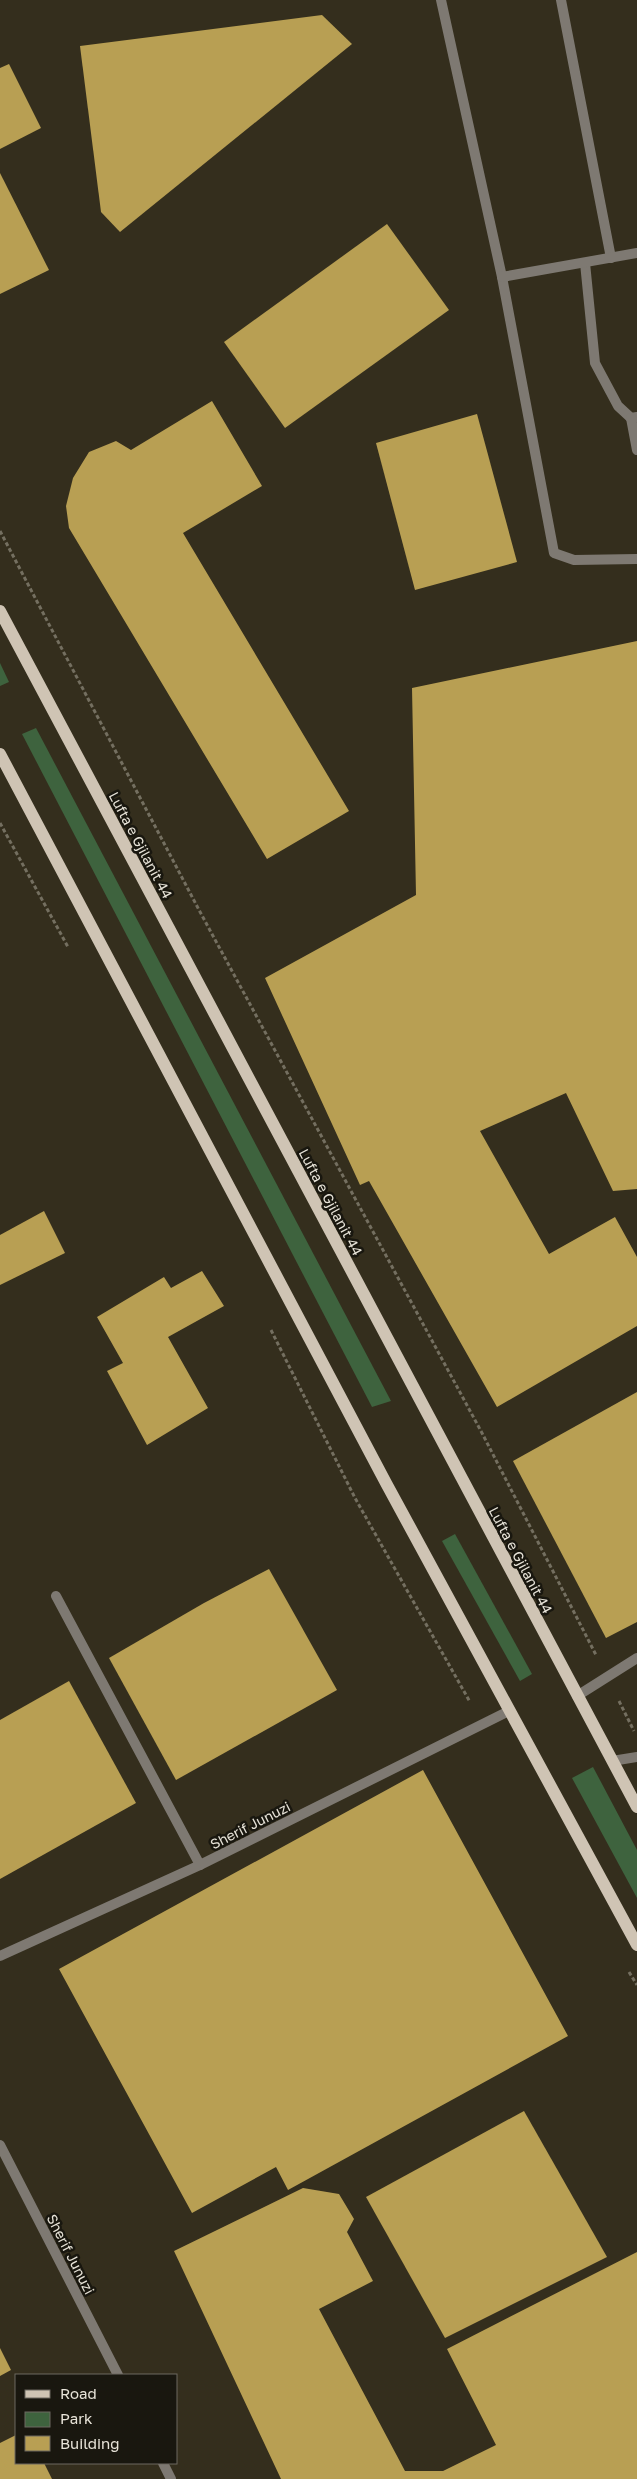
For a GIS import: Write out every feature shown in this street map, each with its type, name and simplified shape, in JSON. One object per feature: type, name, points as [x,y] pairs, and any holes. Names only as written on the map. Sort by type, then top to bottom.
[{"type":"main road","name":"Lufta e Gjilanit 44","points":[[0,611],[637,1807]]},
{"type":"main road","points":[[0,754],[509,1711],[637,1945]]},
{"type":"street","points":[[441,0],[502,277],[554,553],[574,560],[637,559]]},
{"type":"street","points":[[561,0],[611,258]]},
{"type":"street","points":[[502,277],[637,253]]},
{"type":"street","points":[[585,262],[595,363],[618,406],[634,417],[637,450]]},
{"type":"street","points":[[56,1596],[200,1865]]},
{"type":"street","points":[[577,1696],[637,1658]]},
{"type":"street","name":"Sherif Junuzi","points":[[0,1956],[200,1865],[509,1711]]},
{"type":"street","points":[[612,1761],[637,1757]]},
{"type":"street","name":"Sherif Junuzi","points":[[0,2145],[117,2374]]},
{"type":"street","points":[[164,2464],[171,2479]]},
{"type":"path","points":[[0,531],[199,910],[482,1433],[637,1736]]},
{"type":"green space","points":[[0,663],[9,682],[0,686]]},
{"type":"green space","points":[[36,728],[391,1401],[372,1407],[22,734]]},
{"type":"green space","points":[[455,1534],[532,1674],[520,1681],[442,1541]]},
{"type":"green space","points":[[593,1767],[637,1850],[637,1898],[572,1778]]},
{"type":"building","points":[[322,15],[352,44],[120,232],[101,212],[80,46]]},
{"type":"building","points":[[9,64],[41,128],[0,149],[0,68]]},
{"type":"building","points":[[0,173],[49,270],[0,294]]},
{"type":"building","points":[[387,224],[449,310],[285,428],[224,342]]},
{"type":"building","points":[[212,401],[262,486],[183,533],[349,811],[267,859],[69,528],[66,506],[73,478],[89,452],[116,441],[131,450]]},
{"type":"building","points":[[477,414],[517,562],[415,590],[376,443]]},
{"type":"building","points":[[637,641],[637,1189],[613,1191],[566,1093],[480,1131],[549,1254],[615,1217],[637,1257],[637,1326],[497,1407],[369,1181],[360,1185],[265,978],[416,895],[412,688]]},
{"type":"building","points":[[44,1211],[65,1253],[0,1285],[0,1235]]},
{"type":"building","points":[[202,1271],[224,1306],[168,1337],[208,1408],[147,1445],[107,1371],[123,1363],[97,1317],[164,1277],[171,1288]]},
{"type":"building","points":[[637,1392],[637,1622],[606,1638],[513,1461]]},
{"type":"building","points":[[269,1569],[337,1690],[176,1780],[109,1658],[204,1603]]},
{"type":"building","points":[[69,1681],[136,1803],[0,1879],[0,1720]]},
{"type":"building","points":[[423,1770],[568,2036],[288,2190],[276,2167],[192,2213],[59,1969]]},
{"type":"building","points":[[524,2111],[607,2257],[445,2338],[366,2197]]},
{"type":"building","points":[[303,2188],[339,2194],[354,2219],[347,2232],[373,2281],[319,2309],[405,2471],[443,2471],[496,2445],[447,2349],[637,2252],[637,2479],[281,2479],[174,2251]]},
{"type":"building","points":[[0,2348],[11,2370],[0,2376]]},
{"type":"building","points":[[15,2436],[15,2464],[44,2464],[52,2479],[0,2479],[0,2443]]}]
